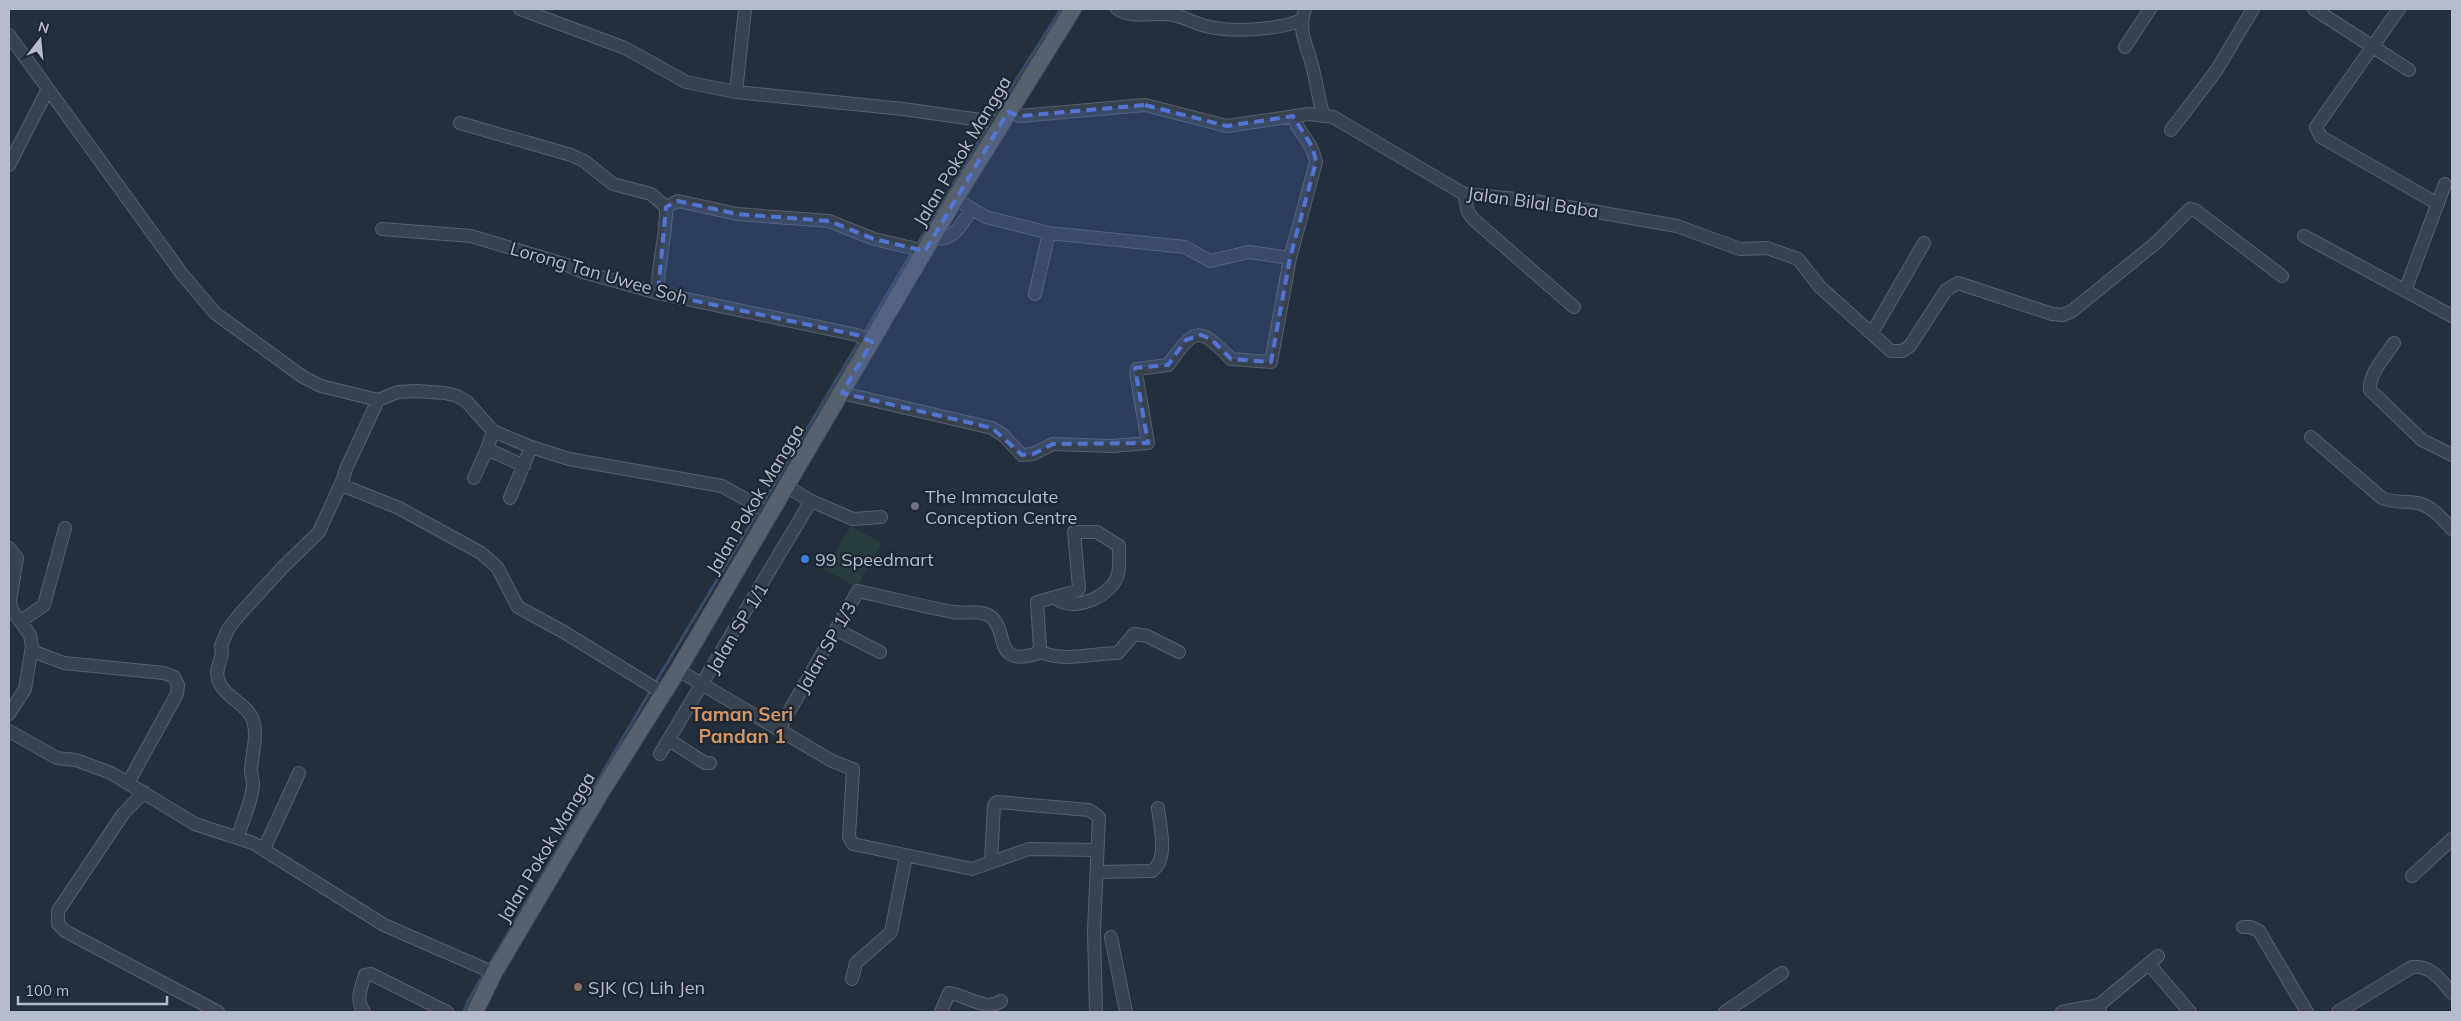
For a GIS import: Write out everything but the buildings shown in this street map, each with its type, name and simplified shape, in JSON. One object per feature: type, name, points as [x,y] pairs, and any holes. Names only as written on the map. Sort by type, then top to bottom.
[{"type":"main road","name":"Jalan Pokok Mangga","points":[[475,1012],[488,970],[600,794],[657,689],[678,670],[763,509],[786,486],[842,393],[865,339],[923,245],[956,199],[1001,119],[1073,9]]},
{"type":"street","name":"Jalan Bilal Baba","points":[[520,9],[624,48],[686,82],[736,92],[902,109],[980,120],[1145,105],[1226,126],[1293,116],[1322,114],[1343,122],[1464,194],[1529,200],[1677,226],[1740,249],[1767,248],[1798,259],[1820,287],[1891,351],[1902,351],[1910,346],[1946,290],[1958,283],[2040,311],[2063,315],[2072,311],[2128,267],[2190,209],[2195,210],[2282,276]]},
{"type":"street","points":[[736,92],[745,9]]},
{"type":"street","points":[[1117,9],[1126,15],[1137,16],[1158,13],[1175,15],[1211,27],[1263,28],[1287,26],[1303,14]]},
{"type":"street","points":[[2125,47],[2150,9]]},
{"type":"street","points":[[2172,130],[2216,71],[2253,9]]},
{"type":"street","points":[[2314,9],[2409,70]]},
{"type":"street","points":[[2400,9],[2316,127],[2320,137],[2438,204]]},
{"type":"street","points":[[1303,14],[1302,37],[1311,62],[1322,114]]},
{"type":"street","points":[[9,35],[182,274],[216,313],[303,377],[321,386],[378,400],[398,392],[445,393],[467,402],[493,431],[531,447],[569,459],[722,486],[763,509]]},
{"type":"street","points":[[9,165],[48,89]]},
{"type":"street","points":[[842,393],[992,428],[1003,435],[1022,455],[1033,454],[1053,444],[1112,446],[1148,442],[1136,373],[1138,369],[1168,365],[1186,340],[1194,335],[1210,338],[1231,359],[1271,362],[1290,258],[1316,162],[1313,148],[1296,124],[1293,116]]},
{"type":"street","points":[[460,123],[571,155],[584,161],[613,184],[651,194],[666,207],[667,218],[657,276],[658,293]]},
{"type":"street","points":[[2405,291],[2445,184]]},
{"type":"street","points":[[1464,194],[1468,212],[1473,219],[1574,307]]},
{"type":"street","points":[[956,199],[971,210],[986,217],[1049,233],[1185,247],[1210,261],[1249,252],[1290,258]]},
{"type":"street","points":[[666,207],[678,200],[737,214],[829,221],[874,239],[923,245],[949,238],[958,230],[971,210]]},
{"type":"street","name":"Lorong Tan Uwee Soh","points":[[382,229],[471,236],[582,272],[658,293],[755,313],[865,339]]},
{"type":"street","points":[[1035,294],[1049,233]]},
{"type":"street","points":[[2304,236],[2452,316]]},
{"type":"street","points":[[1872,333],[1924,243]]},
{"type":"street","points":[[2394,343],[2371,379],[2370,390],[2422,440],[2452,455]]},
{"type":"street","points":[[238,837],[253,786],[251,771],[254,750],[253,720],[245,708],[226,693],[218,681],[217,674],[224,654],[221,646],[228,629],[240,614],[282,568],[319,532],[363,428],[378,400]]},
{"type":"street","points":[[474,478],[493,431]]},
{"type":"street","points":[[2311,437],[2382,498],[2396,503],[2422,504],[2435,512],[2452,529]]},
{"type":"street","points":[[510,498],[531,447]]},
{"type":"street","points":[[487,449],[524,466]]},
{"type":"street","points":[[343,479],[344,486],[399,508],[485,556],[497,566],[518,607],[562,631],[657,689]]},
{"type":"street","points":[[786,486],[811,501],[853,519],[881,517]]},
{"type":"street","name":"Jalan SP 1/1","points":[[660,754],[703,685],[811,501]]},
{"type":"street","points":[[21,622],[44,605],[65,528]]},
{"type":"street","points":[[1057,596],[1058,600],[1066,604],[1077,604],[1101,595],[1118,575],[1119,546],[1097,532],[1074,532],[1079,588],[1077,591],[1057,596],[1037,602],[1039,651],[1047,656],[1080,656],[1104,652],[1118,653],[1134,634],[1147,636],[1179,652]]},
{"type":"street","points":[[9,548],[17,558],[10,601],[12,610],[30,636],[32,652],[25,689],[13,698],[9,714]]},
{"type":"street","name":"Jalan SP 1/3","points":[[779,729],[858,591],[955,612],[984,613],[991,616],[996,622],[1002,645],[1010,654],[1028,657],[1039,651]]},
{"type":"street","points":[[837,630],[880,652]]},
{"type":"street","points":[[32,652],[64,663],[164,673],[174,677],[178,686],[177,694],[128,783]]},
{"type":"street","points":[[678,670],[832,761],[853,769],[850,841],[853,844],[972,869],[1028,849],[1097,850]]},
{"type":"street","points":[[9,731],[57,758],[76,760],[111,773],[195,824],[238,837],[264,849],[384,925],[488,970]]},
{"type":"street","points":[[669,740],[705,763],[710,763]]},
{"type":"street","points":[[264,849],[298,773]]},
{"type":"street","points":[[144,792],[123,814],[58,911],[58,924],[65,930],[218,1012]]},
{"type":"street","points":[[991,862],[994,806],[1001,801],[1089,810],[1099,817],[1094,940],[1096,1012]]},
{"type":"street","points":[[1098,872],[1152,871],[1158,867],[1162,854],[1158,808]]},
{"type":"street","points":[[2412,876],[2452,839]]},
{"type":"street","points":[[852,979],[856,963],[891,932],[906,856]]},
{"type":"street","points":[[2243,927],[2258,930],[2307,1012]]},
{"type":"street","points":[[1111,937],[1126,1012]]},
{"type":"street","points":[[2062,1012],[2099,1009],[2153,960],[2190,1012]]},
{"type":"street","points":[[2338,1012],[2412,966],[2429,969],[2452,993]]},
{"type":"street","points":[[364,1012],[359,1004],[358,996],[365,975],[371,974],[438,1010]]},
{"type":"street","points":[[1724,1012],[1782,974]]},
{"type":"street","points":[[941,1012],[949,993],[988,1005],[996,1005],[1001,1001]]},
{"type":"highlighted area","points":[[1145,105],[1227,126],[1293,116],[1313,148],[1316,162],[1290,258],[1271,362],[1231,359],[1211,339],[1201,335],[1186,340],[1168,365],[1135,368],[1148,443],[1053,444],[1033,454],[1022,455],[992,428],[842,393],[872,342],[857,335],[658,293],[666,207],[678,201],[737,214],[829,221],[874,239],[925,251],[1008,112],[1020,116]]},
{"type":"green space","points":[[851,526],[882,543],[857,587],[825,570]]},
{"type":"waterway","points":[[992,118],[1061,9]]},
{"type":"waterway","points":[[917,245],[988,125]]},
{"type":"waterway","points":[[863,335],[912,252]]},
{"type":"waterway","points":[[762,505],[860,340]]},
{"type":"waterway","points":[[654,685],[759,510]]},
{"type":"waterway","points":[[488,967],[651,690]]},
{"type":"waterway","points":[[464,1012],[468,1001],[485,972]]},
{"type":"place","name":"The Immaculate Conception Centre","points":[[915,506]]},
{"type":"place","name":"99 Speedmart","points":[[805,559]]},
{"type":"place","name":"SJK (C) Lih Jen","points":[[578,987]]},
{"type":"district","name":"Taman Seri Pandan 1","points":[[742,725]]}]
